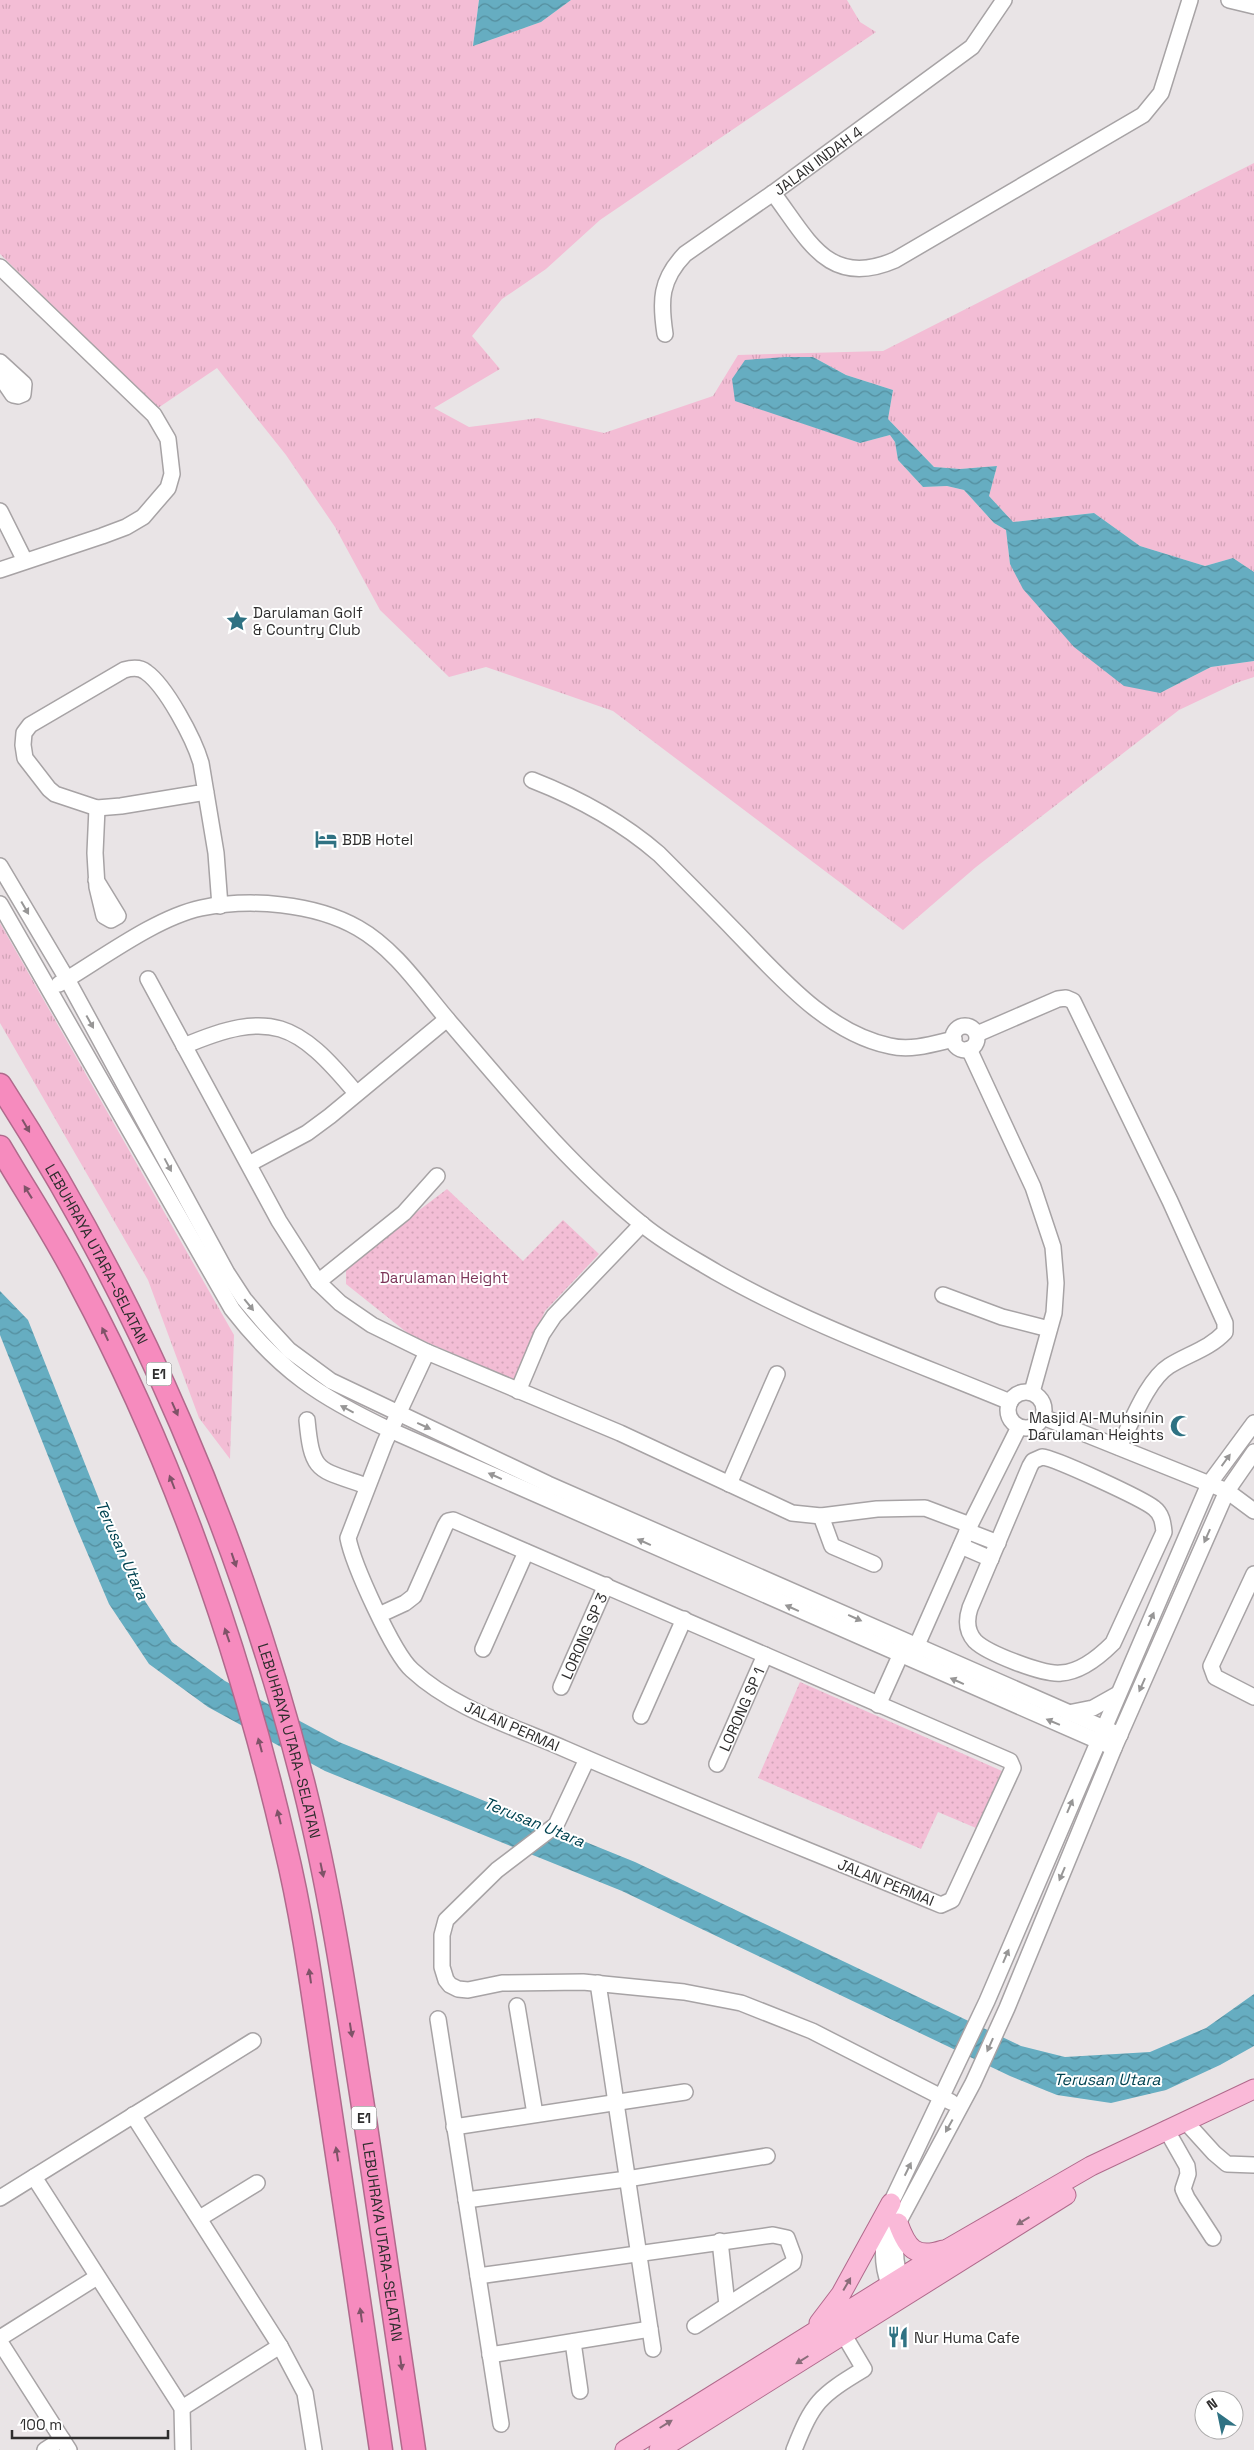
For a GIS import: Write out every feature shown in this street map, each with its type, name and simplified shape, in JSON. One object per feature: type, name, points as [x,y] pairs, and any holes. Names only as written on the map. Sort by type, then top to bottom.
[{"type":"highway","name":"LEBUHRAYA UTARA–SELATAN","points":[[0,1085],[78,1215],[124,1301],[155,1366],[188,1438],[226,1536],[275,1683],[304,1788],[347,2002],[414,2450]]},
{"type":"highway","name":"LEBUHRAYA UTARA–SELATAN","points":[[0,1147],[66,1257],[139,1404],[167,1468],[199,1553],[243,1681],[273,1792],[308,1956],[381,2450]]},
{"type":"main road","points":[[898,2289],[949,2248],[1091,2166],[1254,2089]]},
{"type":"main road","points":[[659,2450],[839,2326],[898,2289],[1096,2177],[1159,2133]]},
{"type":"main road","points":[[807,2337],[841,2294],[891,2203]]},
{"type":"main road","points":[[898,2223],[904,2240],[916,2251],[934,2253],[949,2248]]},
{"type":"main road","points":[[625,2450],[807,2337],[839,2326]]},
{"type":"street","name":"JALAN INDAH 4","points":[[665,334],[661,307],[662,292],[681,259],[774,193],[913,88],[972,47],[1004,0]]},
{"type":"street","points":[[774,193],[818,251],[833,264],[859,269],[876,267],[895,260],[1149,109],[1161,93],[1190,0]]},
{"type":"street","points":[[1229,0],[1254,6]]},
{"type":"street","points":[[0,268],[154,415],[168,439],[172,460],[172,474],[168,488],[136,522],[102,536],[0,570]]},
{"type":"street","points":[[0,362],[24,384],[23,394],[13,395],[0,376]]},
{"type":"street","points":[[0,511],[25,561]]},
{"type":"street","points":[[206,792],[121,806],[97,808],[62,797],[49,789],[25,758],[24,733],[38,718],[129,669],[141,669],[146,672],[173,706],[199,754],[206,792],[216,853],[220,906]]},
{"type":"street","points":[[532,780],[572,796],[639,837],[659,854],[795,991],[841,1026],[867,1039],[890,1046],[916,1047],[954,1039]]},
{"type":"street","points":[[96,880],[97,808]]},
{"type":"street","points":[[0,866],[67,979],[227,1273],[244,1299],[289,1350],[331,1380],[399,1414],[908,1651],[1008,1687],[1066,1713],[1101,1735]]},
{"type":"street","points":[[0,904],[160,1181],[214,1280],[254,1338],[309,1387],[346,1409],[390,1430],[1117,1742]]},
{"type":"street","points":[[48,990],[178,916],[200,908],[237,904],[295,908],[333,916],[356,927],[389,952],[553,1143],[642,1224],[685,1254],[788,1311],[1010,1402]]},
{"type":"street","points":[[148,978],[280,1221],[318,1282],[340,1303],[372,1325],[427,1352],[620,1433],[792,1514],[821,1516],[877,1510],[925,1508],[998,1543]]},
{"type":"street","points":[[977,1034],[1058,999],[1066,998],[1073,1002],[1170,1201],[1225,1323],[1225,1332],[1214,1343],[1168,1366],[1158,1376],[1119,1447]]},
{"type":"street","points":[[249,1164],[307,1133],[447,1019]]},
{"type":"street","points":[[184,1046],[230,1029],[248,1026],[276,1028],[300,1037],[313,1046],[356,1093]]},
{"type":"street","points":[[954,1039],[958,1029],[965,1026],[970,1027],[977,1034]]},
{"type":"street","points":[[954,1039],[958,1046],[969,1049],[975,1045],[977,1034]]},
{"type":"street","points":[[969,1049],[1027,1173],[1049,1232],[1056,1283],[1054,1313],[1032,1392]]},
{"type":"street","points":[[318,1282],[404,1213],[437,1176]]},
{"type":"street","points":[[518,1391],[548,1324],[568,1299],[642,1224]]},
{"type":"street","points":[[943,1295],[1002,1317],[1049,1329]]},
{"type":"street","name":"JALAN PERMAI","points":[[379,1615],[405,1603],[414,1596],[445,1526],[448,1521],[453,1520],[878,1704],[1013,1764],[1013,1768],[952,1900],[947,1904],[941,1905],[587,1759],[440,1693],[400,1657],[379,1615],[348,1538],[390,1430],[427,1352]]},
{"type":"street","points":[[729,1484],[777,1374]]},
{"type":"street","points":[[1032,1392],[1042,1400],[1044,1411],[1040,1422],[1031,1428],[1019,1427],[1014,1424],[1008,1414],[1010,1402],[1017,1394],[1032,1392]]},
{"type":"street","points":[[1043,1416],[1227,1491],[1254,1511]]},
{"type":"street","points":[[307,1420],[310,1450],[318,1465],[333,1474],[367,1486]]},
{"type":"street","points":[[898,2289],[882,2252],[883,2237],[891,2203],[987,2000],[1209,1484],[1254,1423]]},
{"type":"street","points":[[878,1704],[908,1651],[1019,1427]]},
{"type":"street","points":[[898,2289],[895,2241],[898,2223],[973,2083],[1117,1742],[1227,1491],[1254,1452]]},
{"type":"street","points":[[1042,1457],[1144,1502],[1156,1509],[1162,1519],[1164,1532],[1113,1643],[1103,1654],[1083,1667],[1061,1674],[1040,1671],[975,1641],[967,1625],[970,1608],[991,1559],[1030,1466],[1033,1461],[1042,1457]]},
{"type":"street","points":[[821,1516],[832,1546],[874,1564]]},
{"type":"street","points":[[961,1546],[991,1559]]},
{"type":"street","points":[[483,1649],[526,1552]]},
{"type":"street","points":[[1254,1574],[1211,1666],[1215,1677],[1254,1697]]},
{"type":"street","name":"LORONG SP 3","points":[[561,1687],[606,1585]]},
{"type":"street","points":[[640,1716],[684,1619]]},
{"type":"street","name":"LORONG SP 1","points":[[717,1764],[765,1655]]},
{"type":"street","points":[[1008,1687],[1017,1662]]},
{"type":"street","points":[[1066,1713],[1093,1708],[1118,1694]]},
{"type":"street","points":[[587,1759],[556,1825],[508,1860],[446,1920],[442,1930],[442,1967],[446,1980],[458,1989],[510,1982],[560,1981],[598,1983],[684,1992],[741,2003],[812,2031],[960,2106]]},
{"type":"street","points":[[598,1983],[653,2349]]},
{"type":"street","points":[[517,2006],[535,2114]]},
{"type":"street","points":[[438,2019],[501,2424]]},
{"type":"street","points":[[0,2198],[253,2041]]},
{"type":"street","points":[[454,2127],[685,2092]]},
{"type":"street","points":[[133,2115],[280,2346],[305,2393],[314,2450]]},
{"type":"street","points":[[1185,2121],[1214,2154],[1227,2164],[1254,2165]]},
{"type":"street","points":[[1159,2133],[1187,2166],[1188,2174],[1184,2189],[1186,2198],[1213,2238]]},
{"type":"street","points":[[466,2200],[627,2179],[767,2156]]},
{"type":"street","points":[[34,2177],[182,2408],[183,2450]]},
{"type":"street","points":[[200,2218],[257,2183]]},
{"type":"street","points":[[478,2276],[720,2241],[782,2235],[787,2238],[794,2257],[793,2263],[788,2268],[695,2326]]},
{"type":"street","points":[[720,2241],[727,2306]]},
{"type":"street","points":[[45,2450],[65,2445],[0,2340],[97,2277]]},
{"type":"street","points":[[794,2450],[817,2402],[831,2390],[864,2369],[839,2326]]},
{"type":"street","points":[[490,2355],[650,2329]]},
{"type":"street","points":[[573,2342],[580,2391]]},
{"type":"street","points":[[182,2408],[280,2346]]},
{"type":"green space","name":"Darulaman Golf & Country Club","points":[[0,0],[479,0],[473,46],[541,22],[571,0],[847,0],[860,22],[876,32],[600,220],[546,269],[502,299],[472,336],[500,369],[434,408],[469,427],[538,418],[604,433],[713,396],[738,355],[883,351],[1254,163],[1254,572],[1233,558],[1205,566],[1140,546],[1094,513],[1013,522],[989,496],[997,466],[960,469],[934,467],[888,419],[893,390],[846,375],[813,357],[746,360],[779,415],[860,443],[890,435],[895,442],[898,460],[923,487],[947,486],[964,490],[994,523],[1006,530],[1010,564],[1160,693],[1211,667],[1254,661],[1254,677],[1236,683],[1179,710],[976,867],[903,930],[613,711],[486,667],[449,677],[380,610],[335,527],[286,455],[217,368],[158,408],[0,254]]},
{"type":"green space","points":[[0,923],[234,1335],[230,1459],[199,1418],[148,1280],[0,1023]]},
{"type":"green space","name":"Darulaman Height","points":[[447,1189],[523,1261],[563,1220],[599,1254],[545,1311],[515,1380],[410,1335],[346,1284],[346,1266]]},
{"type":"green space","points":[[800,1682],[1002,1771],[976,1828],[938,1812],[921,1849],[758,1778]]},
{"type":"water","points":[[479,0],[571,0],[541,22],[473,46]]},
{"type":"water","points":[[813,357],[846,375],[893,390],[888,419],[934,467],[960,469],[997,466],[989,496],[1013,522],[1094,513],[1140,546],[1205,566],[1233,558],[1254,572],[1254,661],[1211,667],[1160,693],[1124,686],[1074,647],[1023,589],[1010,564],[1006,530],[994,523],[964,490],[947,486],[923,487],[898,460],[895,442],[890,435],[860,443],[735,401],[732,379],[745,360]]},
{"type":"water","name":"Terusan Utara","points":[[0,1291],[28,1320],[104,1512],[137,1589],[172,1642],[225,1681],[339,1742],[635,1862],[1021,2046],[1065,2057],[1150,2052],[1206,2028],[1254,1994],[1254,2046],[1220,2065],[1166,2090],[1111,2103],[1057,2095],[1010,2076],[622,1891],[325,1771],[208,1707],[149,1664],[109,1604],[0,1335]]},
{"type":"place","name":"Darulaman Golf & Country Club","points":[[237,621]]},
{"type":"place","name":"BDB Hotel","points":[[326,839]]},
{"type":"place","name":"Masjid Al-Muhsinin Darulaman Heights","points":[[1181,1426]]},
{"type":"place","name":"Nur Huma Cafe","points":[[898,2337]]}]
